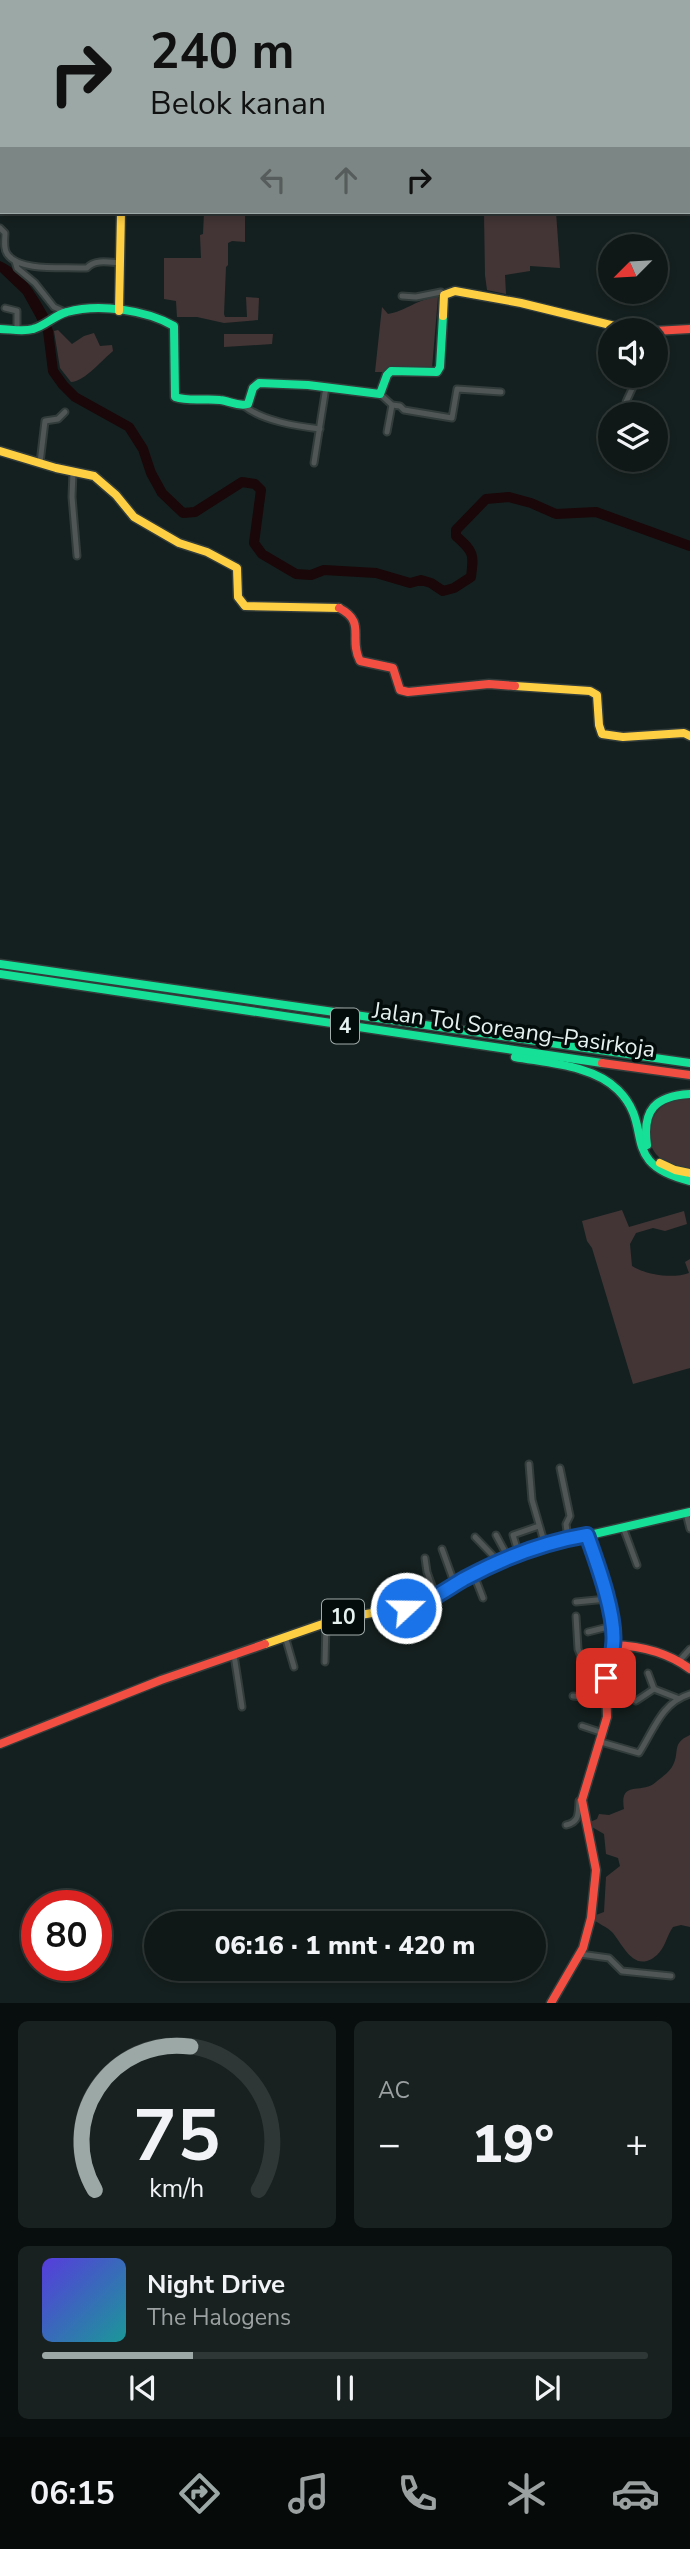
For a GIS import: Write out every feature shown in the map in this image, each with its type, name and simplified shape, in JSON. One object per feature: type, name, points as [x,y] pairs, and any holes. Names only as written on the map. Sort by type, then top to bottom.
[{"type":"main road","points":[[119,311],[121,214]]},
{"type":"main road","points":[[0,329],[35,328],[67,312],[93,309],[161,319],[174,326],[174,392],[178,399],[214,399],[244,406],[248,404],[253,388],[259,383],[380,394],[389,372],[439,371],[444,295],[455,291],[598,322]]},
{"type":"main road","points":[[668,331],[690,329]]},
{"type":"main road","points":[[0,451],[89,474],[103,483],[134,517],[179,543],[207,552],[237,568],[238,597],[245,606],[337,607],[344,610],[355,621],[358,659],[364,664],[393,668],[400,690],[408,692],[488,684],[590,691],[597,695],[602,734],[623,737],[684,733],[690,736]]},
{"type":"main road","name":"Jalan Tol Soreang–Pasirkoja","points":[[0,964],[690,1063]]},
{"type":"main road","name":"Jalan Tol Soreang–Pasirkoja","points":[[0,974],[690,1075]]},
{"type":"main road","points":[[478,1046],[506,1055],[579,1070],[611,1084],[628,1102],[649,1162],[668,1175],[690,1181]]},
{"type":"main road","points":[[690,1094],[663,1098],[650,1110],[644,1126],[647,1147],[655,1159],[666,1167],[690,1173]]},
{"type":"main road","name":"10","points":[[0,1744],[161,1680],[285,1636],[364,1613],[419,1605],[499,1562],[545,1545],[568,1538],[625,1532],[688,1512]]},
{"type":"main road","points":[[551,2003],[580,1954],[588,1933],[596,1870],[583,1811],[583,1791],[602,1737],[608,1700],[606,1678],[614,1645],[607,1599],[587,1535]]},
{"type":"main road","points":[[614,1645],[652,1649],[680,1660],[690,1669]]},
{"type":"street","points":[[0,228],[5,233],[5,251],[8,256],[27,265],[87,268],[91,263],[120,262]]},
{"type":"street","points":[[15,261],[17,268],[35,283],[54,307],[67,312]]},
{"type":"street","points":[[402,296],[416,298],[441,292],[444,295]]},
{"type":"street","points":[[5,308],[17,311],[17,329]]},
{"type":"street","points":[[314,463],[326,387]]},
{"type":"street","points":[[380,394],[392,405],[400,406],[404,410],[452,418],[457,389],[501,392]]},
{"type":"street","points":[[387,432],[392,405]]},
{"type":"street","points":[[244,406],[251,412],[272,419],[320,429]]},
{"type":"street","points":[[40,463],[45,421],[58,419],[65,412]]},
{"type":"street","points":[[73,472],[72,497],[77,556]]},
{"type":"street","points":[[529,1464],[532,1500],[545,1545]]},
{"type":"street","points":[[560,1468],[570,1516],[566,1524],[568,1538]]},
{"type":"street","points":[[688,1512],[690,1529]]},
{"type":"street","points":[[519,1555],[513,1535],[539,1526]]},
{"type":"street","points":[[625,1532],[637,1565]]},
{"type":"street","points":[[496,1535],[509,1559]]},
{"type":"street","points":[[475,1537],[499,1562]]},
{"type":"street","points":[[442,1549],[456,1585]]},
{"type":"street","points":[[425,1558],[426,1572],[436,1597]]},
{"type":"street","points":[[474,1575],[483,1598]]},
{"type":"street","points":[[576,1602],[607,1599]]},
{"type":"street","points":[[576,1616],[578,1649],[582,1659],[609,1665]]},
{"type":"street","points":[[325,1662],[326,1623]]},
{"type":"street","points":[[588,1632],[612,1626]]},
{"type":"street","points":[[285,1636],[294,1667]]},
{"type":"street","points":[[680,1660],[690,1649]]},
{"type":"street","points":[[234,1654],[242,1707]]},
{"type":"street","points":[[648,1674],[654,1689],[677,1698]]},
{"type":"street","points":[[582,1697],[583,1675]]},
{"type":"street","points":[[636,1701],[654,1689]]},
{"type":"street","points":[[582,1726],[639,1754],[660,1715],[677,1698],[690,1694]]},
{"type":"street","points":[[573,1696],[608,1700]]},
{"type":"street","points":[[566,1825],[573,1823],[578,1817],[579,1800],[583,1791]]},
{"type":"street","points":[[580,1954],[609,1958],[622,1970],[671,1976]]},
{"type":"shaded area","points":[[204,214],[245,214],[245,242],[228,243],[224,314],[225,317],[247,317],[246,297],[259,298],[258,320],[224,323],[197,317],[177,317],[176,301],[164,299],[164,258],[201,258],[200,235],[203,234]]},
{"type":"shaded area","points":[[484,214],[556,214],[560,268],[530,266],[530,271],[505,275],[506,294],[487,290]]},
{"type":"shaded area","points":[[0,261],[17,271],[50,318],[39,323],[23,294],[0,272]]},
{"type":"shaded area","points":[[438,297],[432,368],[392,367],[385,372],[375,372],[382,307],[388,314]]},
{"type":"shaded area","points":[[58,330],[72,344],[94,333],[100,346],[112,345],[113,351],[87,374],[71,382],[60,368],[54,331]]},
{"type":"shaded area","points":[[224,334],[273,334],[272,344],[224,347]]},
{"type":"shaded area","points":[[681,1097],[690,1098],[690,1170],[662,1159],[654,1151],[649,1137],[655,1115],[668,1103]]},
{"type":"shaded area","points":[[622,1210],[629,1227],[684,1211],[687,1224],[665,1231],[653,1228],[636,1233],[630,1244],[632,1266],[652,1274],[675,1276],[689,1273],[685,1262],[690,1259],[690,1368],[633,1384],[582,1221]]},
{"type":"shaded area","points":[[690,1735],[690,1927],[673,1927],[660,1952],[642,1962],[630,1956],[612,1932],[594,1920],[596,1915],[604,1912],[606,1877],[620,1866],[618,1858],[606,1854],[604,1834],[592,1827],[590,1822],[597,1819],[599,1814],[609,1815],[624,1809],[623,1800],[628,1791],[650,1786],[665,1775],[675,1762],[678,1745]]},
{"type":"waterway","points":[[41,316],[48,331],[53,371],[75,397],[129,427],[143,449],[151,473],[162,493],[183,513],[195,512],[242,482],[255,484],[261,490],[254,543],[262,554],[296,574],[311,575],[324,570],[376,573],[410,583],[421,580],[443,591],[454,588],[471,577],[472,563],[471,554],[456,536],[456,530],[486,499],[509,497],[556,514],[596,512],[690,546]]},
{"type":"traffic: fast","points":[[0,329],[33,329],[63,313],[93,308],[136,312],[163,320],[174,326],[175,397],[220,400],[244,405],[248,404],[253,388],[259,383],[308,385],[380,394],[391,371],[437,372],[440,367],[443,316]]},
{"type":"traffic: fast","points":[[0,964],[690,1063]]},
{"type":"traffic: fast","points":[[0,974],[602,1063]]},
{"type":"traffic: fast","points":[[515,1057],[569,1066],[608,1082],[629,1104],[645,1154],[653,1165],[690,1181]]},
{"type":"traffic: fast","points":[[647,1145],[647,1123],[653,1107],[668,1098],[690,1094]]},
{"type":"traffic: fast","points":[[568,1540],[690,1512]]},
{"type":"traffic: slow","points":[[119,311],[121,214]]},
{"type":"traffic: slow","points":[[443,316],[444,295],[455,291],[521,303],[598,322]]},
{"type":"traffic: slow","points":[[0,451],[94,476],[116,495],[134,517],[179,543],[207,552],[237,568],[238,597],[245,606],[339,608]]},
{"type":"traffic: slow","points":[[515,686],[590,691],[597,695],[602,734],[623,737],[684,733],[690,736]]},
{"type":"traffic: slow","points":[[660,1163],[690,1173]]},
{"type":"traffic: slow","points":[[265,1644],[337,1619],[419,1605],[499,1562],[545,1545],[568,1540]]},
{"type":"traffic: jam","points":[[668,330],[690,329]]},
{"type":"traffic: jam","points":[[339,608],[347,613],[355,625],[360,661],[393,668],[400,690],[408,692],[489,684],[515,686]]},
{"type":"traffic: jam","points":[[602,1063],[690,1075]]},
{"type":"traffic: jam","points":[[551,2003],[583,1948],[591,1918],[596,1870],[582,1800],[607,1717],[606,1679],[614,1645],[607,1599],[587,1535]]},
{"type":"traffic: jam","points":[[0,1744],[161,1680],[265,1644]]},
{"type":"traffic: jam","points":[[614,1645],[654,1651],[690,1669]]},
{"type":"route","points":[[406,1608],[433,1599],[464,1579],[499,1562],[545,1545],[587,1535],[607,1599],[613,1636],[614,1645],[606,1678]]}]
